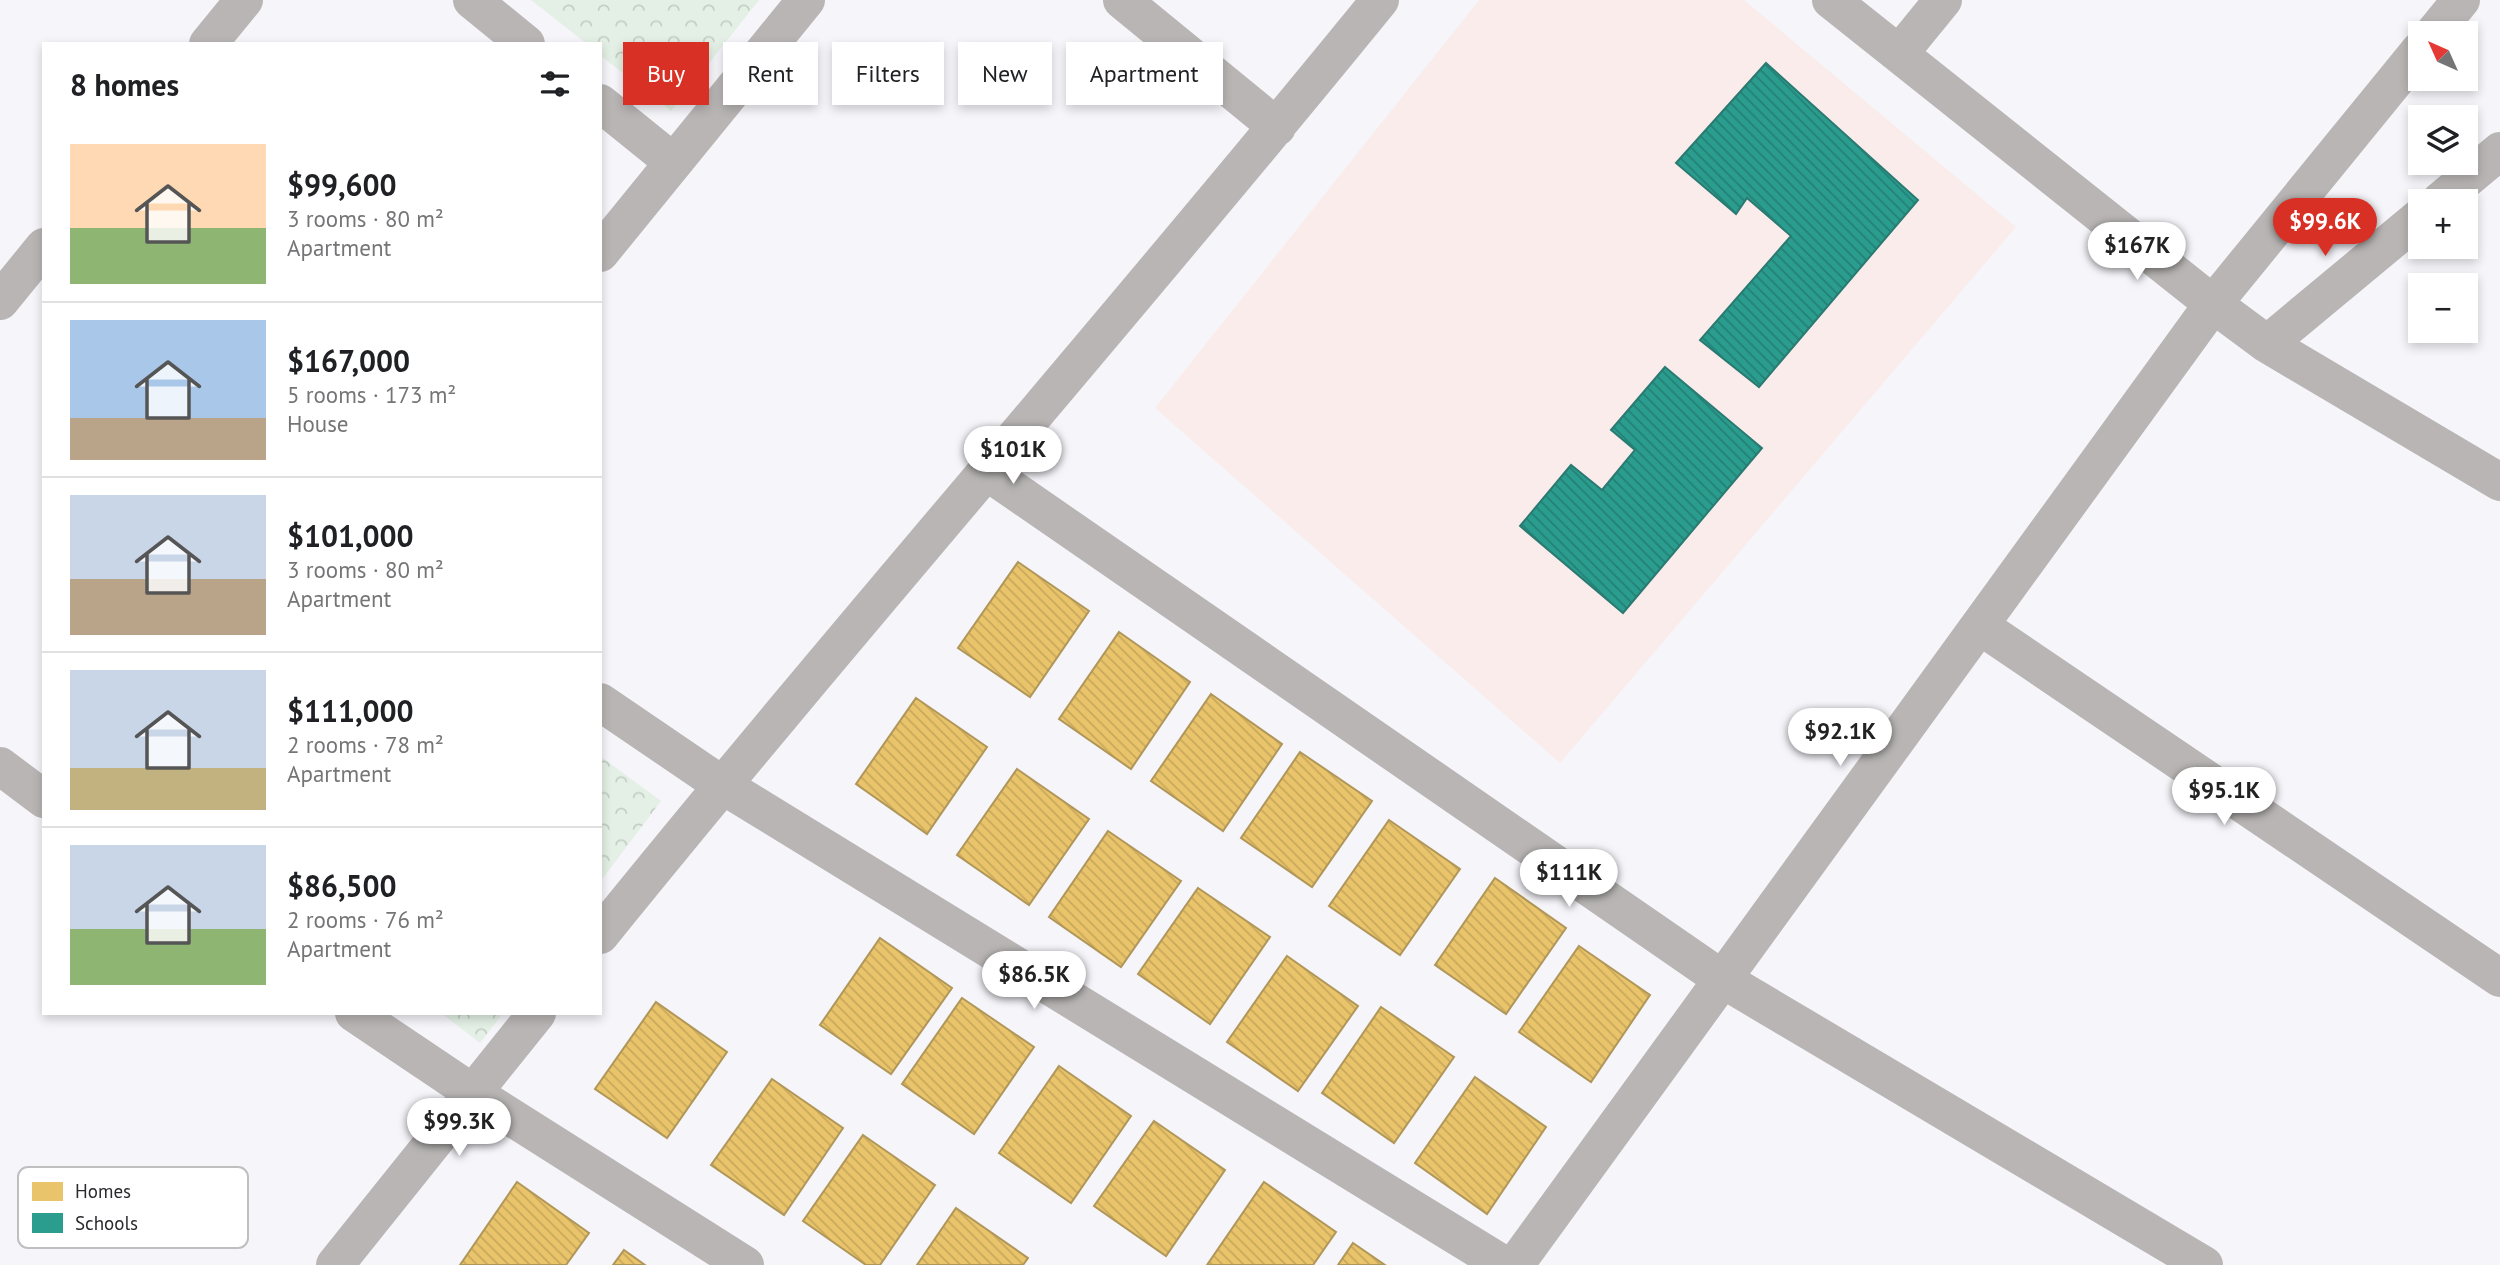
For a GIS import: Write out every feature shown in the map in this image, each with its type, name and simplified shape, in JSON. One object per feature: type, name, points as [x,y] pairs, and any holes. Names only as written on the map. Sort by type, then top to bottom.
[{"type":"street","points":[[210,42],[244,0]]},
{"type":"street","points":[[472,0],[524,42]]},
{"type":"street","points":[[602,251],[806,0]]},
{"type":"street","points":[[1122,0],[1277,127]]},
{"type":"street","points":[[602,933],[722,785],[1277,127],[1380,0]]},
{"type":"street","points":[[1831,0],[2267,344],[2500,482]]},
{"type":"street","points":[[1899,54],[1943,0]]},
{"type":"street","points":[[2444,21],[2461,0]]},
{"type":"street","points":[[1515,1265],[2213,304],[2408,65]]},
{"type":"street","points":[[602,105],[673,162]]},
{"type":"street","points":[[2454,189],[2500,151]]},
{"type":"street","points":[[2267,344],[2408,227]]},
{"type":"street","points":[[0,301],[42,249]]},
{"type":"street","points":[[986,471],[1722,979],[2204,1265]]},
{"type":"street","points":[[1980,626],[2500,978]]},
{"type":"street","points":[[602,703],[722,785],[1504,1265]]},
{"type":"street","points":[[0,766],[42,798]]},
{"type":"street","points":[[357,1015],[472,1093],[745,1265]]},
{"type":"street","points":[[335,1265],[535,1015]]},
{"type":"shaded area","points":[[1479,0],[1744,0],[2016,227],[1560,763],[1155,408]]},
{"type":"green space","points":[[531,0],[759,0],[723,42],[709,63],[709,42],[623,42],[623,73],[602,57],[602,42],[584,42]]},
{"type":"green space","points":[[663,105],[676,105],[671,111]]},
{"type":"green space","points":[[602,757],[661,801],[602,879]]},
{"type":"green space","points":[[444,1015],[501,1015],[480,1043]]},
{"type":"building: Homes","points":[[1018,562],[1089,611],[1030,697],[958,648]]},
{"type":"building: Homes","points":[[1119,632],[1190,682],[1131,769],[1059,719]]},
{"type":"building: Homes","points":[[1211,694],[1282,744],[1223,831],[1151,781]]},
{"type":"building: Homes","points":[[916,698],[987,747],[927,834],[856,784]]},
{"type":"building: Homes","points":[[1300,752],[1372,801],[1312,887],[1241,838]]},
{"type":"building: Homes","points":[[1017,769],[1089,819],[1029,905],[957,855]]},
{"type":"building: Homes","points":[[1389,820],[1460,869],[1400,955],[1329,906]]},
{"type":"building: Homes","points":[[1108,831],[1181,881],[1121,967],[1049,917]]},
{"type":"building: Homes","points":[[1495,878],[1566,928],[1506,1014],[1435,965]]},
{"type":"building: Homes","points":[[1198,888],[1270,937],[1210,1024],[1138,974]]},
{"type":"building: Homes","points":[[880,938],[952,988],[891,1074],[820,1025]]},
{"type":"building: Homes","points":[[1579,946],[1650,995],[1591,1082],[1519,1032]]},
{"type":"building: Homes","points":[[1287,956],[1358,1006],[1298,1091],[1227,1042]]},
{"type":"building: Homes","points":[[962,998],[1034,1047],[974,1134],[902,1084]]},
{"type":"building: Homes","points":[[656,1002],[727,1052],[667,1138],[595,1089]]},
{"type":"building: Homes","points":[[1381,1007],[1454,1057],[1394,1143],[1322,1093]]},
{"type":"building: Homes","points":[[1059,1066],[1131,1116],[1071,1203],[999,1153]]},
{"type":"building: Homes","points":[[1475,1077],[1546,1127],[1487,1214],[1415,1163]]},
{"type":"building: Homes","points":[[772,1079],[843,1128],[784,1215],[711,1165]]},
{"type":"building: Homes","points":[[1154,1121],[1225,1170],[1166,1256],[1094,1206]]},
{"type":"building: Homes","points":[[863,1135],[935,1185],[880,1265],[866,1265],[803,1221]]},
{"type":"building: Homes","points":[[517,1182],[589,1233],[566,1265],[460,1265]]},
{"type":"building: Homes","points":[[1264,1182],[1336,1232],[1313,1265],[1207,1265]]},
{"type":"building: Homes","points":[[956,1208],[1028,1258],[1023,1265],[917,1265]]},
{"type":"building: Homes","points":[[1353,1243],[1385,1265],[1338,1265]]},
{"type":"building: Homes","points":[[624,1250],[645,1265],[613,1265]]},
{"type":"building: Schools","points":[[1766,63],[1918,200],[1759,387],[1700,340],[1791,236],[1747,198],[1736,214],[1676,163]]},
{"type":"building: Schools","points":[[1665,367],[1762,448],[1623,613],[1520,526],[1571,465],[1602,490],[1635,450],[1611,430]]}]
